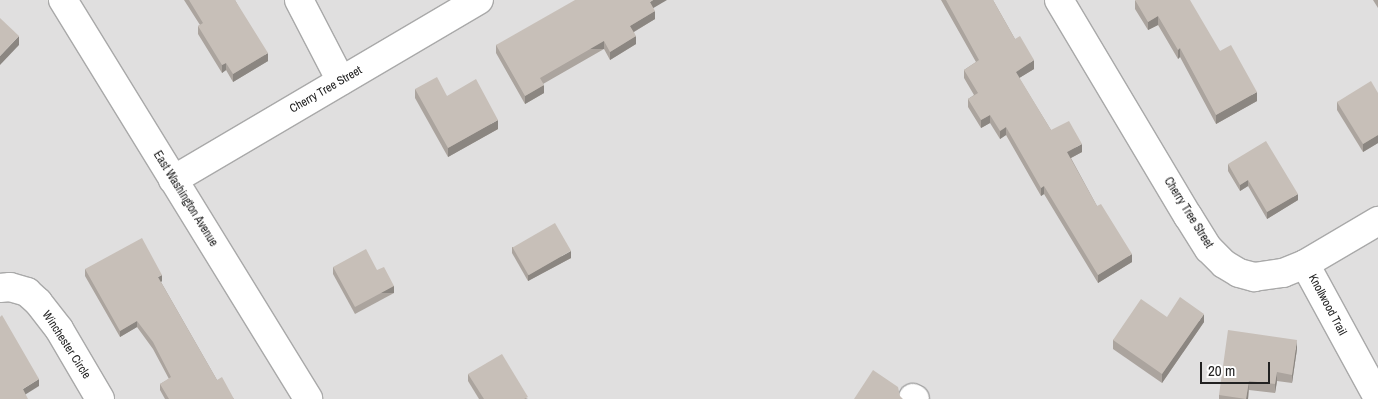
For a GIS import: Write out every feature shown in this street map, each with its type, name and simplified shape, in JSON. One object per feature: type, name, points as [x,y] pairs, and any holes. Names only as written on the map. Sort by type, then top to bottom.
[{"type":"street","name":"East Washington Avenue","points":[[63,0],[308,399]]},
{"type":"street","points":[[299,0],[341,81]]},
{"type":"street","name":"Cherry Tree Street","points":[[173,180],[479,0]]},
{"type":"street","name":"Cherry Tree Street","points":[[1059,0],[1188,216],[1209,249],[1224,264],[1239,273],[1254,277],[1284,273],[1305,264],[1378,221]]},
{"type":"street","name":"Knollwood Trail","points":[[1305,264],[1378,398]]},
{"type":"street","name":"Winchester Circle","points":[[0,288],[10,287],[27,292],[38,302],[59,329],[100,399]]},
{"type":"shaded area","points":[[0,0],[47,0],[292,399],[0,399]]},
{"type":"shaded area","points":[[79,0],[1378,0],[1378,399],[324,399]]},
{"type":"building","points":[[189,0],[235,0],[268,53],[233,74],[226,63],[222,65],[198,26],[203,23]]},
{"type":"building","points":[[575,0],[653,0],[650,2],[655,11],[630,26],[636,36],[610,52],[604,41],[540,78],[544,85],[525,96],[496,45]]},
{"type":"building","points":[[946,0],[993,0],[1015,39],[1020,36],[1034,60],[1016,72],[1051,130],[1069,121],[1082,144],[1067,152],[1097,206],[1101,204],[1132,254],[1098,275],[1044,186],[1041,188],[1006,127],[1000,131],[990,115],[981,120],[968,99],[978,93],[964,70],[979,60]]},
{"type":"building","points":[[1135,0],[1190,0],[1220,51],[1231,45],[1257,92],[1216,115],[1180,48],[1178,50],[1158,16],[1148,22]]},
{"type":"building","points":[[0,18],[19,36],[0,56]]},
{"type":"building","points":[[437,77],[447,96],[476,79],[498,120],[448,148],[415,89]]},
{"type":"building","points":[[1371,81],[1378,93],[1378,135],[1363,144],[1337,102]]},
{"type":"building","points":[[1266,141],[1298,194],[1267,212],[1248,180],[1240,185],[1228,164]]},
{"type":"building","points":[[555,223],[571,251],[529,275],[513,248]]},
{"type":"building","points":[[142,238],[162,275],[158,277],[217,380],[222,377],[234,399],[169,399],[160,384],[171,377],[153,342],[137,321],[120,331],[85,269]]},
{"type":"building","points":[[366,249],[377,270],[384,267],[394,286],[355,307],[333,267]]},
{"type":"building","points":[[1180,297],[1204,314],[1162,374],[1113,340],[1141,299],[1167,317]]},
{"type":"building","points":[[2,315],[39,379],[23,389],[28,399],[0,399],[0,317]]},
{"type":"building","points":[[1228,330],[1297,340],[1292,375],[1277,372],[1275,384],[1249,381],[1246,399],[1219,395]]},
{"type":"building","points":[[502,354],[528,397],[524,399],[484,399],[468,374]]},
{"type":"building","points":[[873,370],[898,387],[900,396],[903,399],[854,399]]}]
